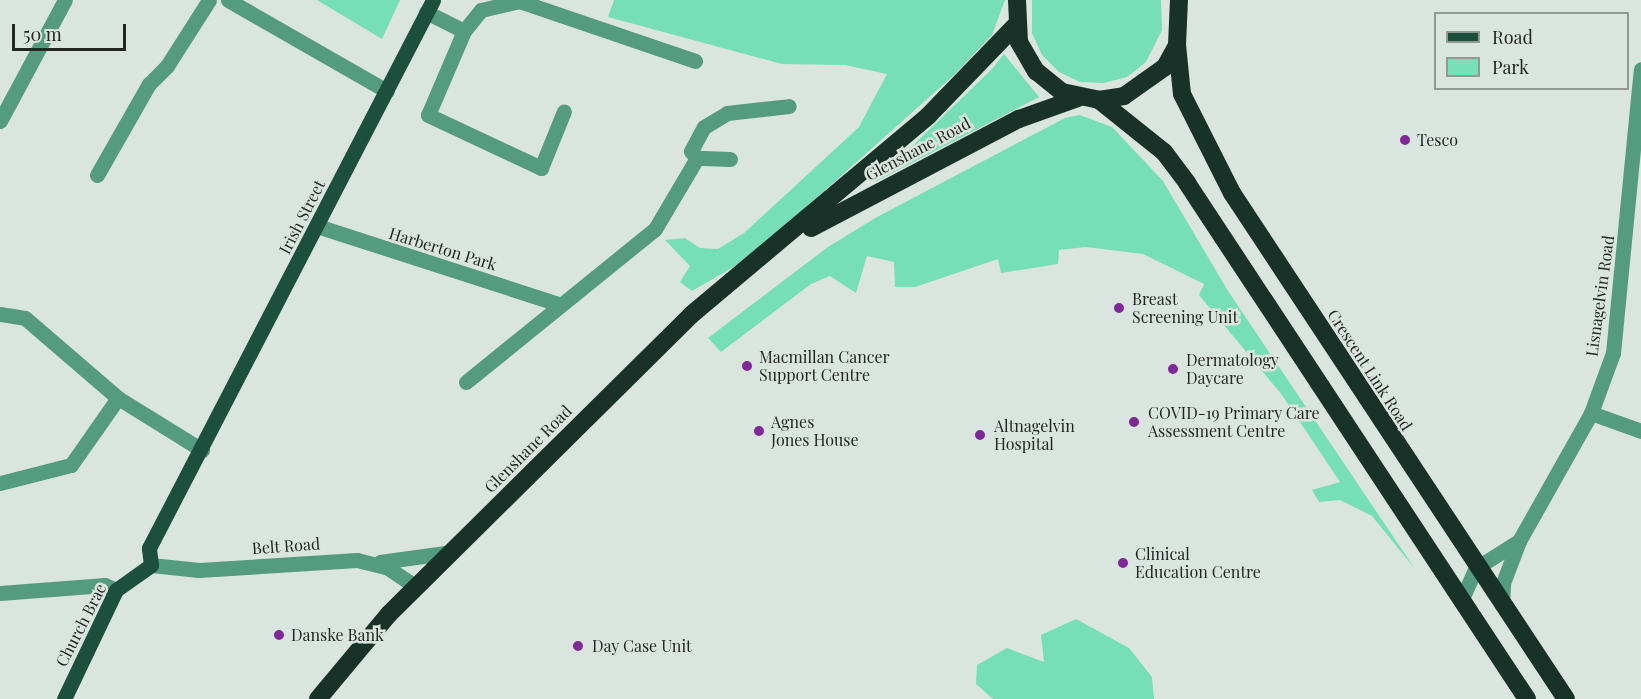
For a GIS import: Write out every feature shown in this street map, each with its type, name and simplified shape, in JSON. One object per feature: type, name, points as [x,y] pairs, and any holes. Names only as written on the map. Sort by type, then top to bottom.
[{"type":"highway","points":[[1017,0],[1016,25],[1036,71],[1078,98],[1099,100],[1146,85],[1177,45]]},
{"type":"highway","name":"Crescent Link Road","points":[[1180,1],[1177,45],[1182,94],[1232,193],[1476,568],[1566,699]]},
{"type":"highway","name":"Glenshane Road","points":[[318,699],[416,587],[691,315],[781,245],[928,116],[1016,25]]},
{"type":"highway","name":"Glenshane Road","points":[[781,245],[998,129],[1078,98]]},
{"type":"highway","points":[[1099,100],[1164,152],[1187,183],[1527,699]]},
{"type":"main road","name":"Irish Street","points":[[202,450],[430,6]]},
{"type":"main road","points":[[151,565],[149,548],[202,450]]},
{"type":"main road","name":"Church Brae","points":[[64,699],[116,590],[151,565]]},
{"type":"street","points":[[0,121],[65,0]]},
{"type":"street","points":[[97,175],[149,84],[167,66],[209,0]]},
{"type":"street","points":[[228,0],[387,91]]},
{"type":"street","points":[[564,111],[541,168],[428,115],[464,31],[481,10],[519,1],[695,61]]},
{"type":"street","points":[[430,6],[464,31]]},
{"type":"street","name":"Lisnagelvin Road","points":[[1502,605],[1503,583],[1519,541],[1591,413],[1613,353],[1641,69]]},
{"type":"street","points":[[730,159],[697,158],[691,151],[704,127],[727,113],[789,106]]},
{"type":"street","points":[[466,382],[559,304],[655,229],[697,158]]},
{"type":"street","name":"Harberton Park","points":[[317,226],[559,304]]},
{"type":"street","points":[[0,314],[25,318],[118,398],[202,450]]},
{"type":"street","points":[[0,483],[71,465],[118,398]]},
{"type":"street","points":[[1591,413],[1641,431]]},
{"type":"street","name":"Lisnagelvin Road","points":[[1476,568],[1519,541]]},
{"type":"street","name":"Belt Road","points":[[151,565],[199,570],[374,562],[452,552]]},
{"type":"street","points":[[374,562],[416,587]]},
{"type":"street","points":[[1461,601],[1476,568]]},
{"type":"street","points":[[0,593],[92,586],[116,590]]},
{"type":"green space","points":[[317,0],[400,0],[382,39]]},
{"type":"green space","points":[[614,0],[1005,0],[992,35],[954,75],[749,258],[692,291],[680,282],[690,266],[665,240],[685,238],[700,248],[718,249],[744,233],[859,127],[887,74],[845,65],[782,64],[608,17]]},
{"type":"green space","points":[[1032,0],[1161,0],[1162,30],[1146,62],[1127,77],[1104,83],[1080,82],[1059,72],[1042,55],[1032,33]]},
{"type":"green space","points":[[1004,54],[1039,97],[875,182],[993,68]]},
{"type":"green space","points":[[1080,115],[1112,127],[1163,181],[1228,291],[1415,569],[1372,516],[1340,500],[1319,502],[1312,490],[1340,482],[1282,395],[1199,295],[1204,284],[1143,254],[1086,247],[1059,250],[1058,264],[1001,273],[998,259],[915,287],[895,287],[894,262],[867,256],[856,293],[830,276],[811,284],[721,352],[708,338],[828,247],[877,217],[1065,118]]},
{"type":"green space","points":[[1076,619],[1129,648],[1152,677],[1154,699],[993,699],[976,684],[977,665],[1007,648],[1044,662],[1041,635]]},
{"type":"place","name":"Tesco","points":[[1405,140]]},
{"type":"place","name":"Breast Screening Unit","points":[[1119,308]]},
{"type":"place","name":"Macmillan Cancer Support Centre","points":[[747,366]]},
{"type":"place","name":"Dermatology Daycare","points":[[1173,369]]},
{"type":"place","name":"COVID-19 Primary Care Assessment Centre","points":[[1134,422]]},
{"type":"place","name":"Agnes Jones House","points":[[759,431]]},
{"type":"place","name":"Altnagelvin Hospital","points":[[980,435]]},
{"type":"place","name":"Clinical Education Centre","points":[[1123,563]]},
{"type":"place","name":"Danske Bank","points":[[279,635]]},
{"type":"place","name":"Day Case Unit","points":[[578,646]]}]
